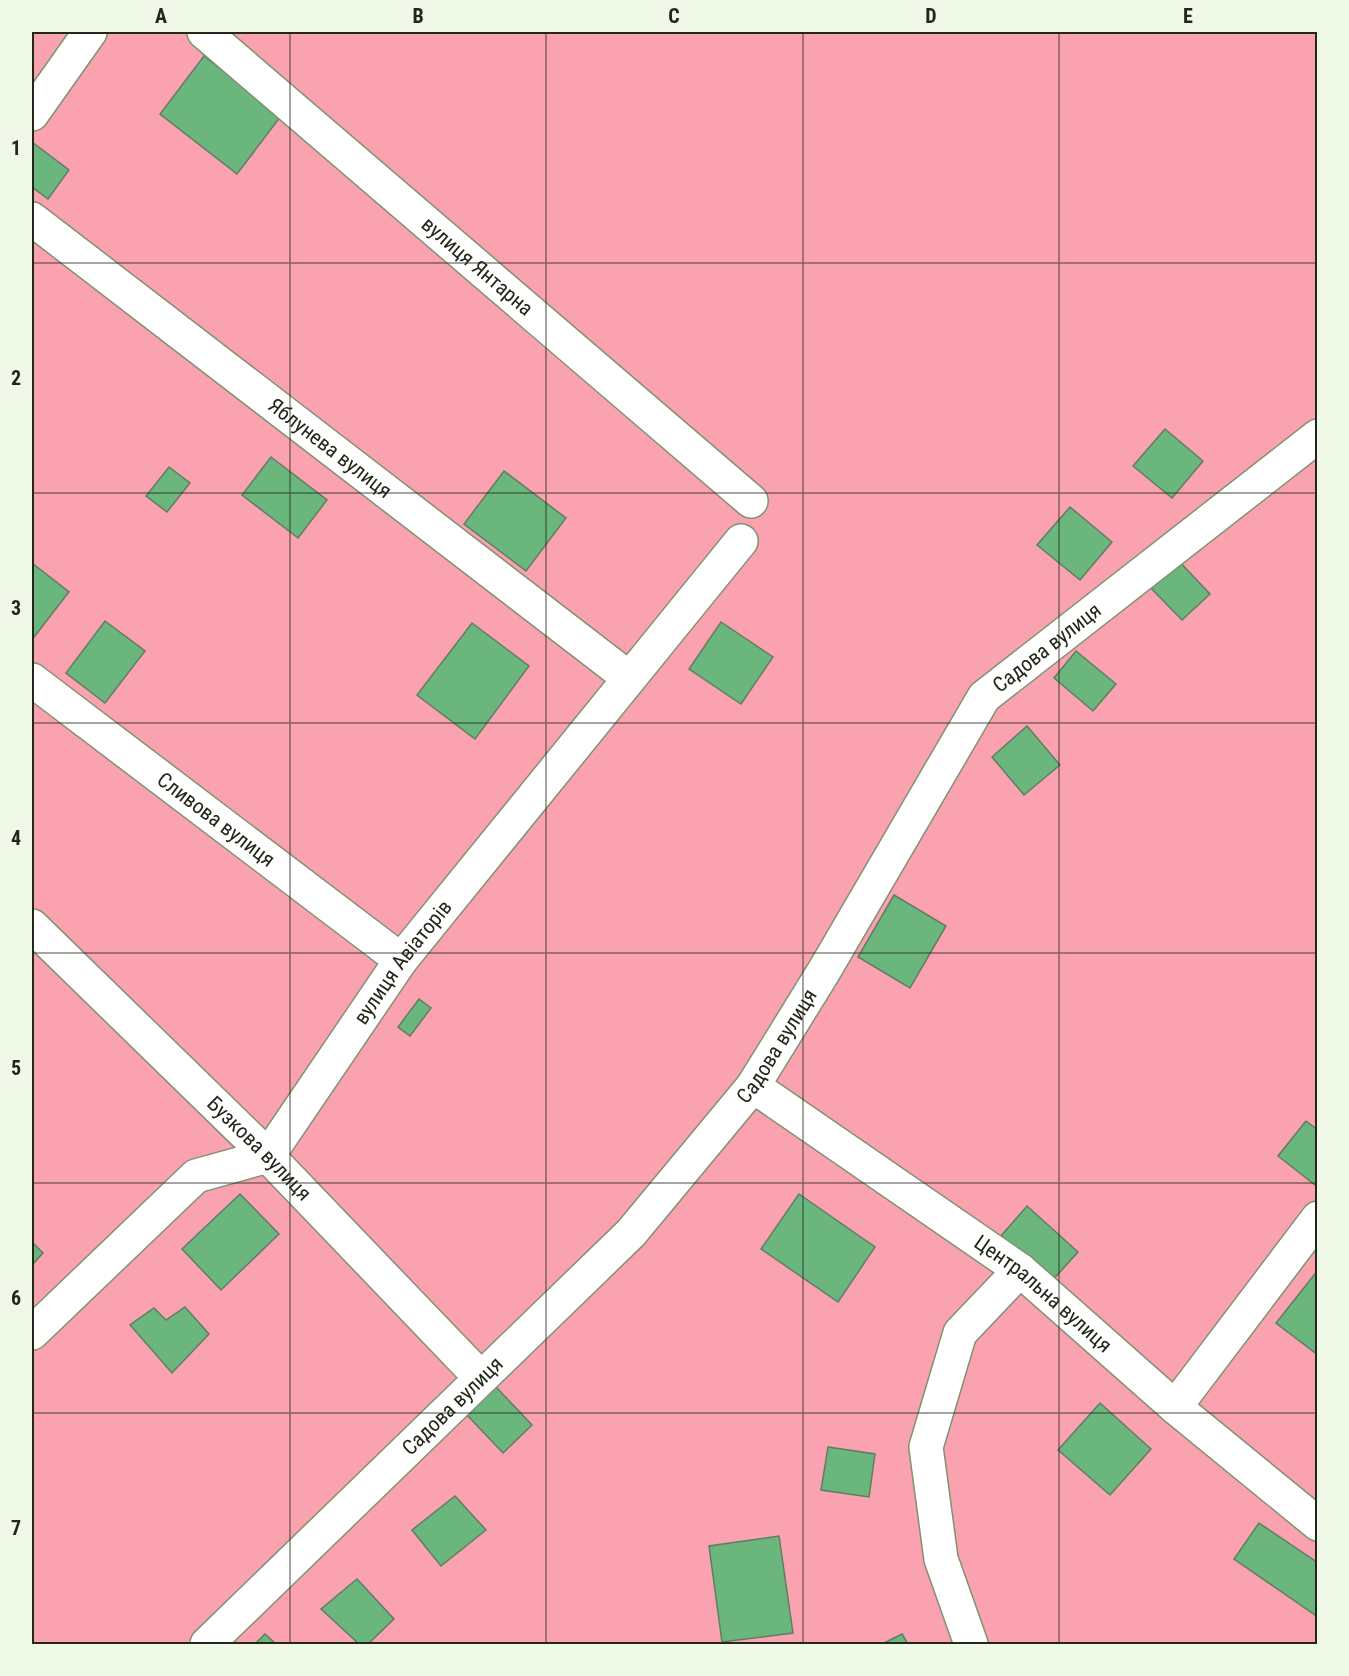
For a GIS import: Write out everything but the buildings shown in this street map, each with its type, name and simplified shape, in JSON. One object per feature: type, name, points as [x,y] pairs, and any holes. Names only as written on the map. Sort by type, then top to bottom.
[{"type":"street","points":[[32,114],[90,32]]},
{"type":"street","name":"вулиця Янтарна","points":[[204,32],[751,501]]},
{"type":"street","name":"Яблунева вулиця","points":[[32,219],[629,678]]},
{"type":"street","name":"Садова вулиця","points":[[207,1644],[631,1233],[753,1086],[824,972],[984,697],[1317,436]]},
{"type":"street","name":"вулиця Авіаторів","points":[[268,1156],[400,960],[741,541]]},
{"type":"street","name":"Сливова вулиця","points":[[32,680],[400,960]]},
{"type":"street","name":"Бузкова вулиця","points":[[32,926],[268,1156],[480,1377]]},
{"type":"street","name":"Центральна вулиця","points":[[753,1086],[1020,1270],[1175,1407],[1317,1524]]},
{"type":"street","points":[[32,1333],[196,1176],[268,1156]]},
{"type":"street","points":[[1175,1407],[1317,1218]]},
{"type":"street","points":[[970,1644],[941,1559],[926,1447],[960,1333],[1020,1270]]},
{"type":"shaded area","points":[[32,32],[1317,32],[1317,1644],[32,1644]]}]
